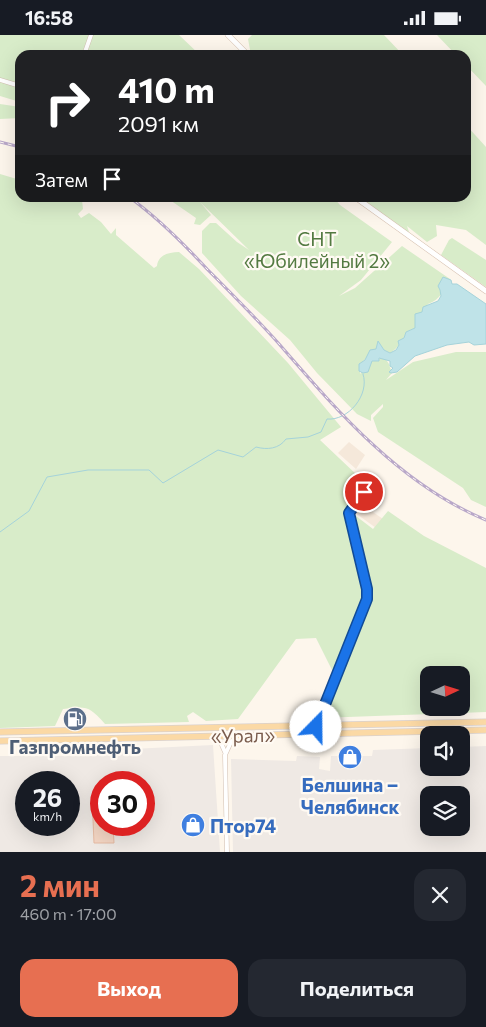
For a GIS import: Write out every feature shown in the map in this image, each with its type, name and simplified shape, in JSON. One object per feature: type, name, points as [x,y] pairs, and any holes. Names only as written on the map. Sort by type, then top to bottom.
[{"type":"main road","points":[[228,35],[243,50]]},
{"type":"main road","points":[[362,202],[486,291]]},
{"type":"main road","name":"«Урал»","points":[[0,732],[316,727],[486,722]]},
{"type":"main road","name":"«Урал»","points":[[0,741],[486,730]]},
{"type":"street","points":[[86,50],[91,35]]},
{"type":"street","points":[[0,81],[15,85]]},
{"type":"street","points":[[316,727],[367,599],[367,589],[349,513],[364,492]]},
{"type":"street","points":[[226,755],[231,741],[243,735]]},
{"type":"street","points":[[201,736],[217,740],[224,748],[226,755],[227,852]]},
{"type":"shaded area","points":[[349,442],[365,455],[356,469],[338,453]]},
{"type":"shaded area","points":[[363,474],[375,487],[368,494],[364,491],[357,500],[348,492]]},
{"type":"shaded area","points":[[360,503],[383,519],[376,528],[354,512]]},
{"type":"shaded area","points":[[213,745],[220,852],[0,852],[0,756],[91,756],[91,751]]},
{"type":"shaded area","points":[[486,746],[486,852],[233,852],[231,759],[296,761],[297,756],[320,757],[319,769],[330,771],[331,756],[372,756],[373,750],[420,748],[420,776],[470,776],[470,747]]},
{"type":"green space","points":[[0,35],[179,35],[195,50],[15,50],[15,100],[0,96]]},
{"type":"green space","points":[[252,35],[384,35],[398,50],[250,50],[248,39]]},
{"type":"green space","points":[[437,35],[486,35],[486,86],[471,70],[471,50],[451,50]]},
{"type":"green space","points":[[0,104],[15,106],[15,118],[0,119]]},
{"type":"green space","points":[[471,130],[486,147],[486,245],[466,230],[436,225],[437,236],[427,242],[407,226],[410,235],[366,202],[471,202]]},
{"type":"green space","points":[[0,174],[15,178],[15,202],[82,202],[83,209],[78,214],[81,218],[89,213],[101,222],[111,234],[116,228],[116,235],[154,268],[157,266],[159,259],[165,255],[179,252],[199,269],[288,363],[341,427],[320,440],[358,476],[346,492],[357,501],[351,511],[366,597],[334,674],[316,638],[296,639],[238,719],[206,721],[193,712],[187,716],[189,722],[105,724],[91,711],[77,708],[63,709],[55,726],[0,728]]},
{"type":"green space","points":[[173,202],[200,202],[211,215],[200,225],[194,224],[196,218]]},
{"type":"green space","name":"СНТ «Юбилейный 2»","points":[[200,202],[337,202],[392,242],[361,280],[339,296],[355,288],[402,246],[450,279],[439,297],[428,304],[415,328],[406,332],[402,341],[395,349],[390,353],[384,350],[378,342],[376,349],[360,364],[360,374],[370,361],[385,358],[392,373],[386,380],[413,362],[456,352],[486,352],[486,507],[471,500],[463,488],[378,432],[373,418],[383,407],[383,404],[371,415],[371,421],[357,414],[317,373],[290,340],[241,296],[202,253],[202,231],[210,223],[216,223],[249,250]]},
{"type":"green space","points":[[452,238],[486,260],[486,287],[441,255]]},
{"type":"green space","points":[[388,511],[424,536],[486,568],[486,712],[470,713],[470,666],[420,666],[420,714],[320,718],[371,598],[352,513],[373,529]]},
{"type":"water","points":[[443,277],[451,280],[452,284],[457,284],[486,304],[486,344],[474,345],[469,342],[447,345],[415,356],[397,372],[389,372],[393,368],[390,366],[390,361],[379,358],[379,361],[372,361],[368,372],[363,373],[359,371],[359,364],[365,360],[370,350],[376,349],[378,341],[384,350],[390,353],[396,350],[399,345],[398,341],[404,338],[406,332],[415,328],[415,314],[422,312],[423,307],[438,301],[441,296],[438,286]]},
{"type":"building","points":[[94,836],[114,836],[114,843],[94,843]]},
{"type":"waterway","points":[[0,532],[29,511],[47,477],[88,470],[149,470],[163,483],[218,450],[243,457],[256,447],[272,448],[280,445],[286,439],[308,437],[321,432],[327,419],[335,419],[342,416],[356,405],[363,390],[363,374]]},
{"type":"railway","points":[[0,142],[15,146]]},
{"type":"railway","points":[[136,202],[189,250],[373,445],[426,487],[455,505],[486,520]]},
{"type":"place","name":"Газпромнефть","points":[[75,719]]},
{"type":"place","name":"Белшина – Челябинск","points":[[350,757]]},
{"type":"place","name":"Птор74","points":[[193,825]]},
{"type":"route","points":[[316,727],[367,599],[367,589],[349,513],[364,492]]}]
